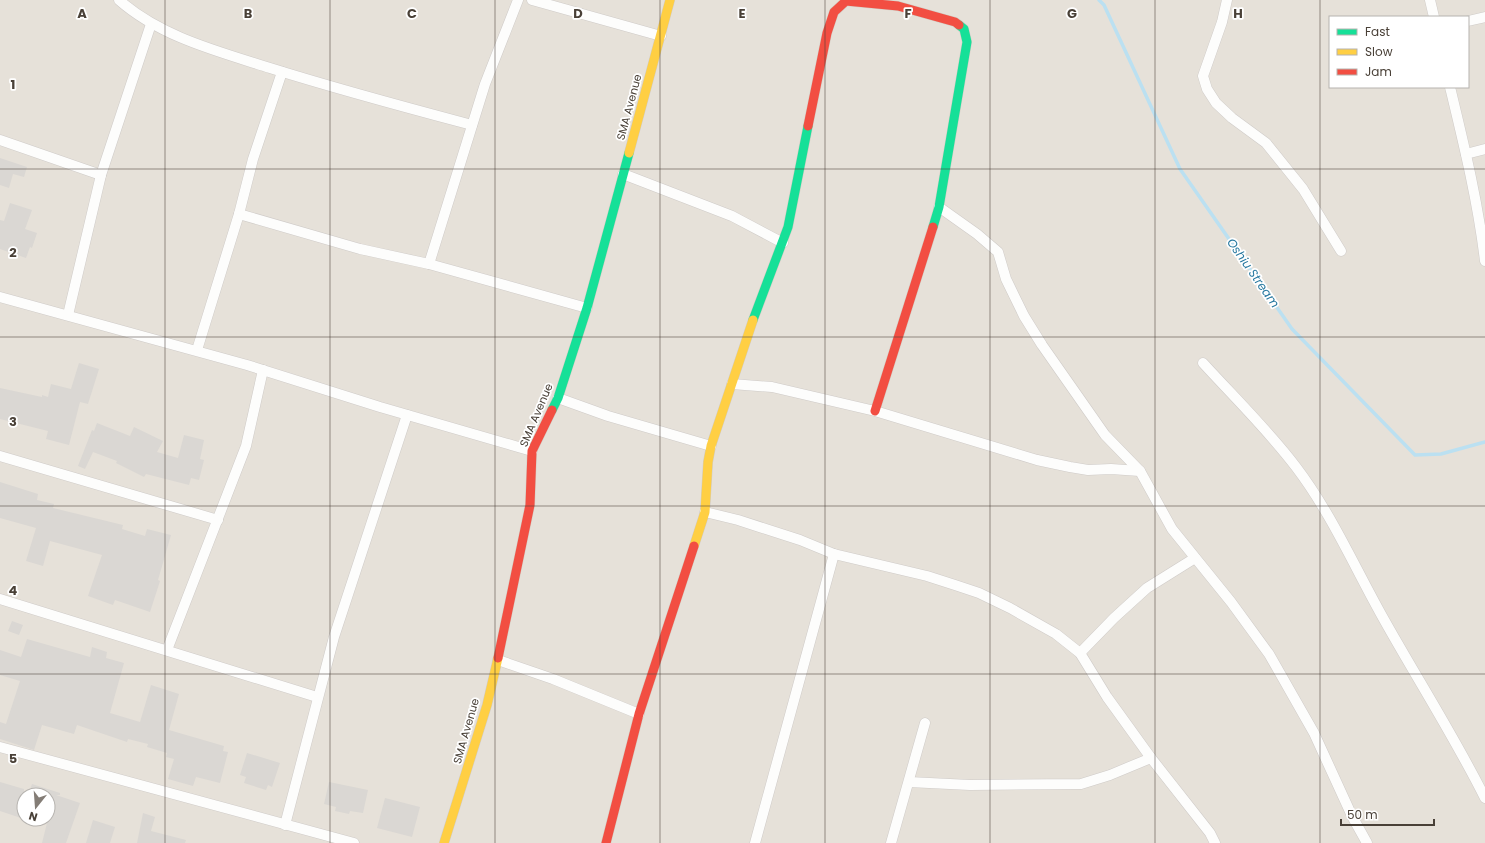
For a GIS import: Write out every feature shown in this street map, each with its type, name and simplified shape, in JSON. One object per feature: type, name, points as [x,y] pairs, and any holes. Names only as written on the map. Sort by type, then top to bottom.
[{"type":"street","points":[[118,0],[151,24],[215,51],[282,72],[472,125]]},
{"type":"street","points":[[429,264],[485,84],[518,0]]},
{"type":"street","points":[[532,0],[661,36]]},
{"type":"street","name":"SMA Avenue","points":[[444,843],[479,732],[498,660],[530,505],[532,450],[558,398],[587,308],[670,0]]},
{"type":"street","points":[[1227,0],[1222,22],[1203,76],[1207,89],[1216,103],[1232,118],[1266,143],[1303,189],[1341,251]]},
{"type":"street","points":[[1430,0],[1434,16]]},
{"type":"street","points":[[606,843],[639,714],[704,512],[708,462],[711,446],[747,337],[783,243],[798,179],[810,109],[827,33],[834,12],[846,1],[898,6],[955,22],[964,29],[967,42],[939,207],[875,410]]},
{"type":"street","points":[[1469,21],[1485,17]]},
{"type":"street","points":[[68,315],[101,175],[151,24]]},
{"type":"street","points":[[197,350],[239,214],[253,159],[282,72]]},
{"type":"street","points":[[1450,88],[1483,227],[1485,261]]},
{"type":"street","points":[[0,140],[101,175]]},
{"type":"street","points":[[1466,154],[1485,149]]},
{"type":"street","points":[[623,174],[732,216],[762,230],[783,243]]},
{"type":"street","points":[[939,207],[990,243],[998,252],[1006,279],[1024,316],[1042,345],[1105,435],[1140,471],[1172,529],[1231,602],[1269,654],[1314,733],[1352,816],[1367,843]]},
{"type":"street","points":[[239,214],[360,249],[429,264],[587,308]]},
{"type":"street","points":[[0,297],[197,350],[407,415],[532,450]]},
{"type":"street","points":[[1202,363],[1295,466],[1316,495],[1335,525],[1381,615],[1472,771],[1485,798]]},
{"type":"street","points":[[167,650],[246,446],[263,370]]},
{"type":"street","points":[[732,384],[772,387],[875,410],[1037,460],[1088,470],[1111,469],[1140,471]]},
{"type":"street","points":[[558,398],[608,416],[711,446]]},
{"type":"street","points":[[285,825],[334,637],[407,415]]},
{"type":"street","points":[[0,456],[218,520]]},
{"type":"street","points":[[704,512],[800,540],[834,554],[927,576],[980,593],[1056,634],[1080,653],[1107,697],[1151,758],[1206,827],[1215,843]]},
{"type":"street","points":[[755,843],[834,554]]},
{"type":"street","points":[[1080,653],[1114,618],[1147,588],[1195,558]]},
{"type":"street","points":[[0,599],[318,697]]},
{"type":"street","points":[[498,660],[553,679],[639,714]]},
{"type":"street","points":[[891,843],[925,723]]},
{"type":"street","points":[[0,747],[354,843]]},
{"type":"street","points":[[909,782],[970,785],[1081,784],[1110,775],[1151,758]]},
{"type":"shaded area","points":[[0,0],[1485,0],[1485,843],[0,843]]},
{"type":"building","points":[[0,158],[27,167],[24,177],[13,174],[9,188],[0,185]]},
{"type":"building","points":[[10,203],[32,210],[25,229],[37,233],[32,248],[30,247],[26,258],[0,249],[0,220],[4,221]]},
{"type":"building","points":[[79,363],[99,369],[88,404],[80,402],[69,445],[46,439],[48,431],[0,419],[0,388],[48,397],[51,384],[71,389]]},
{"type":"building","points":[[97,423],[130,436],[134,427],[163,441],[157,452],[178,458],[184,435],[204,440],[200,459],[204,460],[199,480],[191,478],[189,485],[146,474],[144,477],[116,463],[117,461],[93,452],[85,469],[78,466],[92,430],[94,431]]},
{"type":"building","points":[[0,482],[38,494],[37,500],[54,504],[53,508],[123,525],[122,529],[145,536],[147,529],[171,535],[158,580],[160,581],[150,612],[115,600],[113,605],[88,596],[102,555],[50,541],[43,566],[26,561],[36,528],[0,518]]},
{"type":"building","points":[[12,621],[23,625],[19,635],[8,631]]},
{"type":"building","points":[[27,639],[90,657],[92,647],[107,652],[106,658],[124,663],[110,713],[140,722],[151,685],[179,694],[169,730],[224,746],[223,751],[228,752],[220,783],[196,777],[193,786],[168,779],[174,759],[166,757],[167,753],[147,747],[148,744],[128,739],[127,742],[77,725],[74,734],[42,725],[34,750],[0,739],[0,722],[6,724],[20,681],[0,675],[0,650],[21,657]]},
{"type":"building","points":[[247,753],[280,763],[272,787],[268,785],[266,790],[244,783],[246,777],[240,775]]},
{"type":"building","points":[[0,782],[17,787],[16,816],[0,811]]},
{"type":"building","points":[[329,782],[368,790],[363,813],[350,811],[349,814],[335,811],[336,807],[324,804]]},
{"type":"building","points":[[32,784],[41,787],[31,787]]},
{"type":"building","points":[[56,792],[60,793],[60,795],[56,795]]},
{"type":"building","points":[[56,795],[80,803],[66,843],[42,843],[46,827],[56,827]]},
{"type":"building","points":[[385,798],[420,807],[412,837],[377,828]]},
{"type":"building","points":[[143,813],[155,817],[151,831],[186,840],[185,843],[137,843]]},
{"type":"building","points":[[93,820],[115,827],[110,843],[86,843]]},
{"type":"waterway","name":"Oshiu Stream","points":[[1099,0],[1104,5],[1180,169],[1292,329],[1415,455],[1441,454],[1485,442]]},
{"type":"traffic: fast","points":[[933,227],[939,207],[967,42],[964,29],[959,25]]},
{"type":"traffic: fast","points":[[753,320],[788,227],[808,126]]},
{"type":"traffic: fast","points":[[552,410],[558,398],[587,308],[629,153]]},
{"type":"traffic: slow","points":[[629,153],[670,0]]},
{"type":"traffic: slow","points":[[694,546],[705,512],[708,462],[711,446],[753,320]]},
{"type":"traffic: slow","points":[[444,843],[487,705],[498,658]]},
{"type":"traffic: jam","points":[[808,126],[827,33],[834,12],[846,1],[898,6],[955,22],[959,25]]},
{"type":"traffic: jam","points":[[875,411],[933,227]]},
{"type":"traffic: jam","points":[[498,658],[530,505],[532,451],[552,410]]},
{"type":"traffic: jam","points":[[606,843],[639,714],[694,546]]}]
